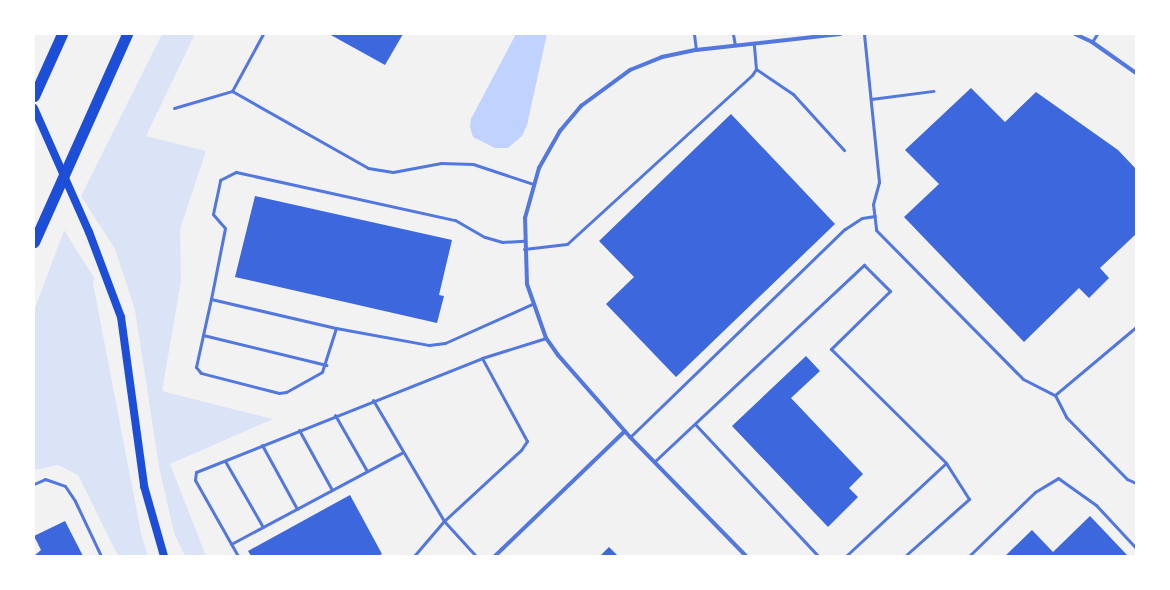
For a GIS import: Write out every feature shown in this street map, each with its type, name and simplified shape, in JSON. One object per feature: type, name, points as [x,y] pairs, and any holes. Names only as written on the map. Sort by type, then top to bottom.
[{"type":"highway","points":[[34,96],[62,34]]},
{"type":"highway","points":[[34,242],[127,34]]},
{"type":"main road","points":[[34,108],[90,232],[121,317],[144,486],[164,556]]},
{"type":"street","points":[[746,556],[625,431],[558,355],[546,338],[532,304],[527,284],[524,249],[525,218],[533,184],[551,143],[569,119],[585,102],[630,70],[662,57],[696,50],[840,34]]},
{"type":"street","points":[[1075,34],[1092,42],[1136,73]]},
{"type":"street","points":[[495,556],[625,431]]},
{"type":"lane","points":[[174,108],[232,91],[263,34]]},
{"type":"lane","points":[[694,34],[696,50]]},
{"type":"lane","points":[[733,34],[735,45]]},
{"type":"lane","points":[[864,34],[879,182],[873,204],[876,230],[1023,379],[1055,395],[1066,417],[1126,479],[1136,483]]},
{"type":"lane","points":[[1092,42],[1097,34]]},
{"type":"lane","points":[[754,44],[756,69]]},
{"type":"lane","points":[[756,69],[793,94],[844,150]]},
{"type":"lane","points":[[524,249],[568,244],[756,69]]},
{"type":"lane","points":[[232,91],[368,168],[393,172],[441,163],[473,164],[533,184]]},
{"type":"lane","points":[[871,99],[933,91]]},
{"type":"lane","points":[[336,328],[326,365],[316,378],[279,393],[198,371],[203,335],[225,228],[213,214],[220,180],[236,172],[456,220],[485,237],[502,242],[524,241]]},
{"type":"lane","points":[[630,436],[845,229],[862,218],[875,216]]},
{"type":"lane","points":[[655,461],[864,265],[890,291],[831,349],[946,463],[969,499],[905,556]]},
{"type":"lane","points":[[210,299],[336,328],[429,345],[445,343],[532,304]]},
{"type":"lane","points":[[1055,395],[1136,327]]},
{"type":"lane","points":[[203,335],[326,365]]},
{"type":"lane","points":[[238,556],[194,476],[196,472],[335,415],[482,358],[546,338]]},
{"type":"lane","points":[[414,556],[444,521],[522,450],[527,441],[482,358]]},
{"type":"lane","points":[[373,400],[444,521],[476,556]]},
{"type":"lane","points":[[335,415],[367,472]]},
{"type":"lane","points":[[695,424],[818,556]]},
{"type":"lane","points":[[299,430],[332,490]]},
{"type":"lane","points":[[262,445],[297,509]]},
{"type":"lane","points":[[231,544],[403,452]]},
{"type":"lane","points":[[225,461],[263,527]]},
{"type":"lane","points":[[846,556],[946,463]]},
{"type":"lane","points":[[969,556],[1035,492],[1058,478],[1096,505],[1136,548]]},
{"type":"lane","points":[[34,484],[45,479],[65,486],[75,501],[101,556]]},
{"type":"shaded area","points":[[162,34],[195,34],[146,136],[206,151],[180,229],[181,281],[162,391],[273,419],[170,464],[206,556],[185,556],[174,533],[159,467],[135,310],[115,249],[81,196]]},
{"type":"shaded area","points":[[64,230],[94,278],[93,283],[141,533],[148,556],[118,556],[78,475],[58,465],[34,470],[34,311]]},
{"type":"water","points":[[516,34],[547,34],[527,125],[522,136],[508,148],[495,148],[473,137],[470,127],[471,119]]},
{"type":"building","points":[[329,34],[403,34],[385,65]]},
{"type":"building","points":[[971,88],[1005,122],[1036,92],[1118,150],[1136,169],[1136,234],[1100,268],[1109,278],[1089,298],[1079,288],[1024,342],[904,217],[939,184],[905,150]]},
{"type":"building","points":[[731,114],[835,224],[676,377],[606,304],[634,277],[599,241]]},
{"type":"building","points":[[255,196],[452,240],[439,295],[444,296],[437,323],[235,277]]},
{"type":"building","points":[[806,356],[820,371],[791,398],[863,474],[849,488],[858,497],[828,527],[732,426]]},
{"type":"building","points":[[350,495],[382,554],[378,556],[251,556],[248,551]]},
{"type":"building","points":[[1090,516],[1128,556],[1005,556],[1032,530],[1053,552]]},
{"type":"building","points":[[65,521],[83,556],[34,556],[41,550],[34,536]]},
{"type":"building","points":[[609,547],[618,556],[600,556]]}]
